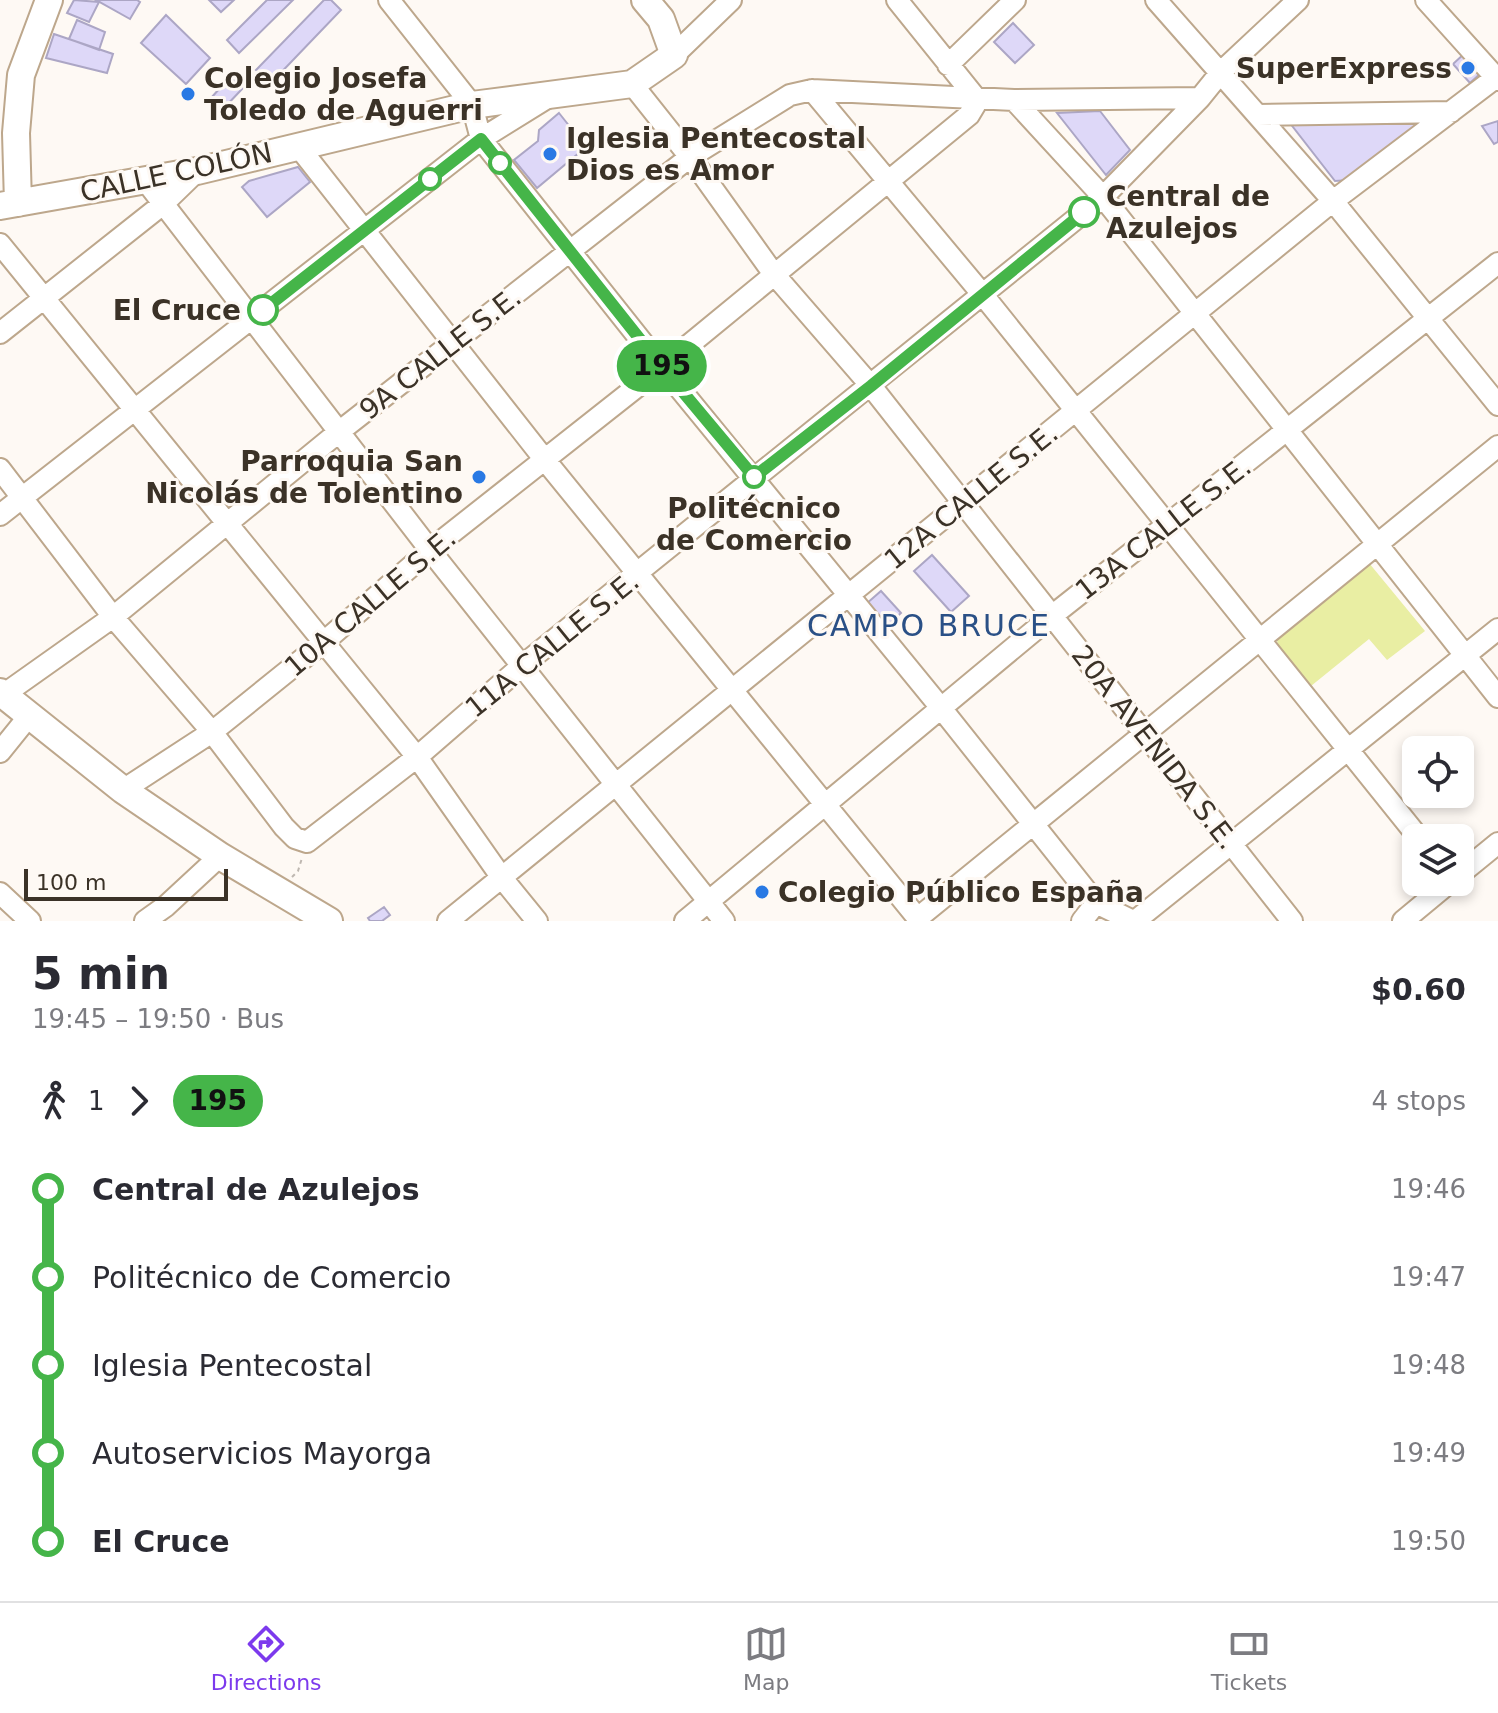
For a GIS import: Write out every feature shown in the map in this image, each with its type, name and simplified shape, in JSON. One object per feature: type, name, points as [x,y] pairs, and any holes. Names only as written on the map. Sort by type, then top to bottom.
[{"type":"main road","points":[[9,204],[21,75],[49,0]]},
{"type":"main road","points":[[645,0],[661,19],[674,55]]},
{"type":"main road","name":"CALLE COLÓN","points":[[9,204],[197,171],[472,105],[632,84],[674,55]]},
{"type":"main road","points":[[2,694],[123,790],[220,856],[329,921]]},
{"type":"street","points":[[389,0],[472,105],[481,139],[1096,903],[1134,921],[1498,629]]},
{"type":"street","points":[[674,55],[731,0]]},
{"type":"street","points":[[897,0],[975,97]]},
{"type":"street","points":[[948,65],[1015,0]]},
{"type":"street","points":[[1156,0],[1333,201],[1498,405]]},
{"type":"street","name":"11A CALLE S.E.","points":[[212,732],[284,827],[295,838],[307,842],[417,757],[523,665],[1103,197],[1200,98],[1221,72],[1298,0]]},
{"type":"street","points":[[1426,0],[1497,78]]},
{"type":"street","name":"12A CALLE S.E.","points":[[448,921],[1333,201],[1497,78]]},
{"type":"street","name":"20A AVENIDA S.E.","points":[[632,84],[690,157],[773,273],[871,386],[1292,921]]},
{"type":"street","points":[[812,90],[1014,100],[1200,98]]},
{"type":"street","points":[[812,90],[983,295],[1408,824]]},
{"type":"street","name":"9A CALLE S.E.","points":[[2,694],[113,617],[340,431],[690,157],[790,95],[812,90]]},
{"type":"street","points":[[0,515],[481,139],[555,93]]},
{"type":"street","name":"10A CALLE S.E.","points":[[123,790],[212,732],[325,641],[430,550],[662,367],[969,115],[975,105],[975,97]]},
{"type":"street","points":[[1014,100],[1103,197],[1498,697]]},
{"type":"street","points":[[1258,115],[1451,112]]},
{"type":"street","points":[[298,146],[545,460],[920,919],[1498,446]]},
{"type":"street","points":[[0,333],[163,204],[197,171]]},
{"type":"street","points":[[145,180],[430,550],[724,921]]},
{"type":"street","points":[[0,244],[325,641],[417,757],[502,878],[537,921]]},
{"type":"street","name":"13A CALLE S.E.","points":[[685,921],[1053,615],[1498,263]]},
{"type":"street","points":[[0,469],[113,617],[212,732]]},
{"type":"street","points":[[0,752],[29,716]]},
{"type":"street","points":[[1474,863],[1498,843]]},
{"type":"street","points":[[145,921],[166,906],[220,856]]},
{"type":"street","points":[[0,893],[30,921]]},
{"type":"street","points":[[1403,921],[1433,896]]},
{"type":"street","points":[[1082,921],[1096,903]]},
{"type":"green space","points":[[1369,563],[1425,631],[1387,660],[1369,639],[1311,686],[1278,650],[1277,639]]},
{"type":"building","points":[[74,0],[99,2],[89,22],[67,13]]},
{"type":"building","points":[[96,0],[137,0],[140,2],[130,19]]},
{"type":"building","points":[[209,0],[234,0],[221,12]]},
{"type":"building","points":[[267,0],[293,0],[239,53],[227,40]]},
{"type":"building","points":[[324,0],[331,0],[341,10],[270,84],[256,70]]},
{"type":"building","points":[[166,15],[210,58],[186,84],[141,43]]},
{"type":"building","points":[[77,20],[105,32],[99,50],[69,39]]},
{"type":"building","points":[[1013,23],[1034,45],[1015,63],[994,42]]},
{"type":"building","points":[[54,34],[113,54],[107,73],[46,58]]},
{"type":"building","name":"SuperExpress","points":[[1465,53],[1482,72],[1470,83],[1453,64]]},
{"type":"building","points":[[230,77],[243,88],[223,109],[211,98]]},
{"type":"building","points":[[1100,111],[1130,150],[1106,175],[1057,113]]},
{"type":"building","name":"Iglesia Pentecostal Dios es Amor","points":[[559,113],[586,147],[537,188],[514,160],[538,141],[539,130]]},
{"type":"building","points":[[1286,118],[1411,118],[1417,125],[1349,180],[1335,181]]},
{"type":"building","points":[[1498,121],[1498,142],[1494,144],[1482,126]]},
{"type":"building","points":[[298,167],[310,182],[267,217],[242,187],[249,181]]},
{"type":"building","points":[[932,555],[969,596],[951,612],[914,571]]},
{"type":"building","points":[[881,591],[901,613],[886,627],[866,604]]},
{"type":"building","points":[[384,907],[390,915],[382,921],[370,921],[368,918]]},
{"type":"bus line","name":"195","points":[[263,310],[481,139],[662,367],[754,477],[1084,212]]},
{"type":"place","name":"SuperExpress","points":[[1468,68]]},
{"type":"place","name":"Colegio Josefa Toledo de Aguerri","points":[[188,94]]},
{"type":"place","name":"Iglesia Pentecostal Dios es Amor","points":[[550,154]]},
{"type":"place","name":"Central de Azulejos","points":[[1084,212]]},
{"type":"place","name":"El Cruce","points":[[263,310]]},
{"type":"place","name":"Parroquia San Nicolás de Tolentino","points":[[479,477]]},
{"type":"place","name":"Politécnico de Comercio","points":[[754,477]]},
{"type":"place","name":"Colegio Público España","points":[[762,892]]},
{"type":"district","name":"CAMPO BRUCE","points":[[929,626]]}]
